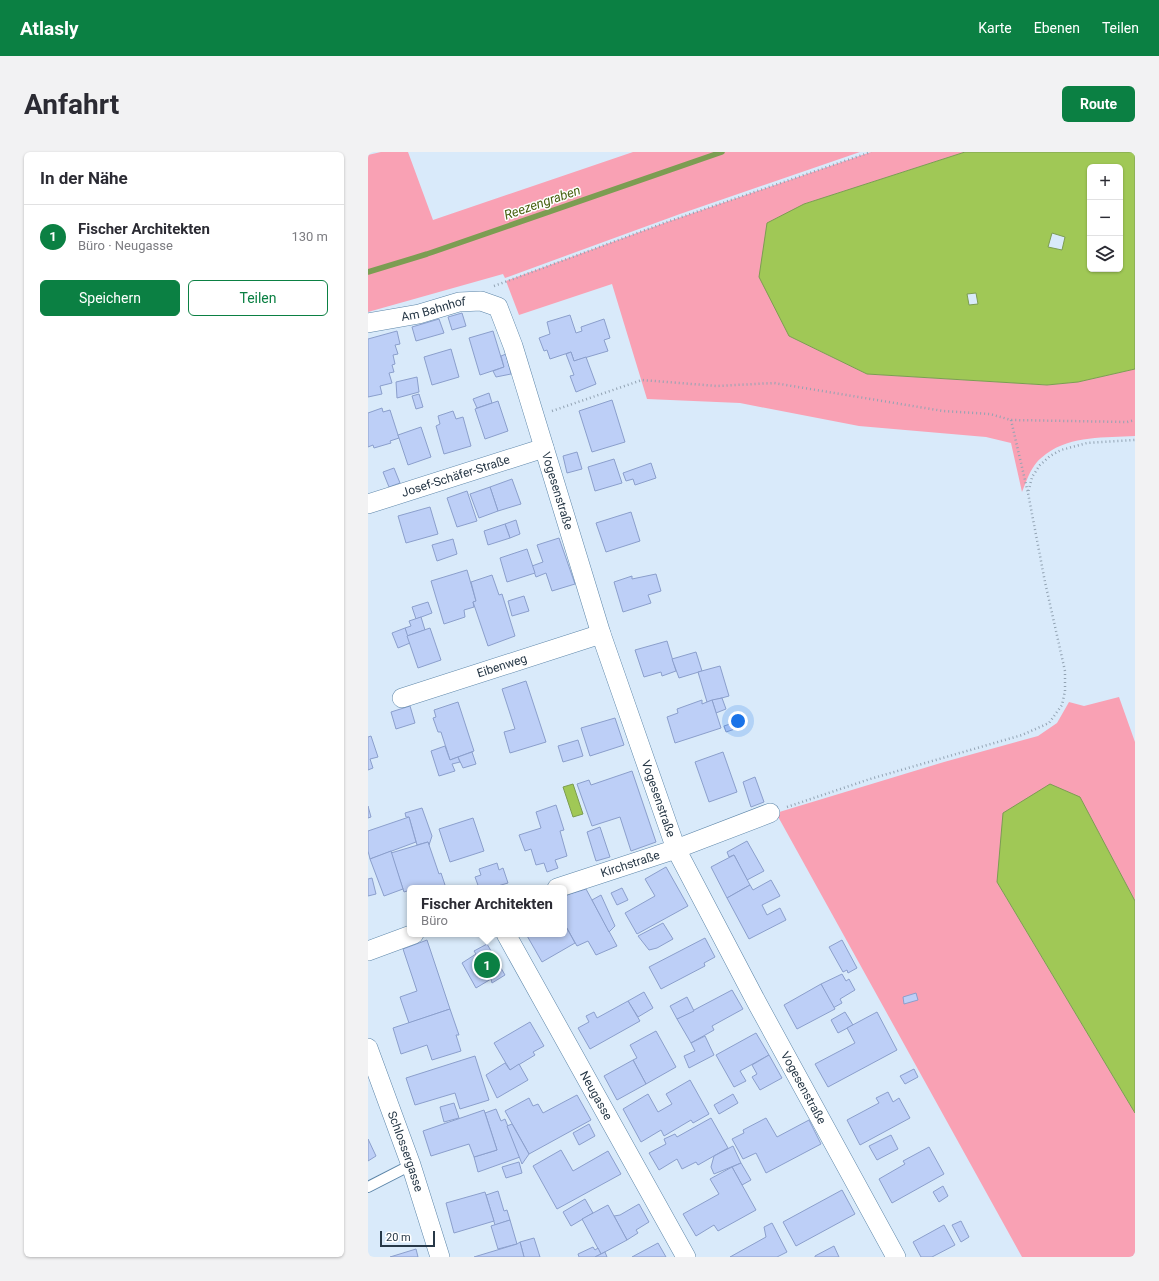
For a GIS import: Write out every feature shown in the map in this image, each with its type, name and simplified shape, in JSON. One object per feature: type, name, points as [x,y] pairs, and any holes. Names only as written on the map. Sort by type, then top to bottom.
[{"type":"street","name":"Am Bahnhof","points":[[368,323],[419,314],[459,302],[481,301],[498,307]]},
{"type":"street","name":"Vogesenstraße","points":[[498,307],[514,346],[601,634],[676,849],[761,1010],[896,1257]]},
{"type":"street","name":"Josef-Schäfer-Straße","points":[[368,504],[544,448]]},
{"type":"street","name":"Eibenweg","points":[[402,698],[601,634]]},
{"type":"street","name":"Kirchstraße","points":[[566,885],[676,849],[770,813]]},
{"type":"street","points":[[368,952],[407,937]]},
{"type":"street","name":"Neugasse","points":[[508,937],[686,1257]]},
{"type":"street","name":"Schlossergasse","points":[[368,1048],[411,1165],[440,1257]]},
{"type":"lane","points":[[368,1187],[411,1165]]},
{"type":"path","points":[[493,287],[660,225],[871,152]]},
{"type":"path","points":[[534,414],[551,411],[642,380],[717,386],[774,383],[943,411],[990,414],[1011,420],[1127,422],[1135,420]]},
{"type":"path","points":[[770,813],[870,779],[1022,735],[1049,723],[1062,705],[1065,691],[1065,671],[1045,582],[1028,493],[1011,420]]},
{"type":"path","points":[[1028,493],[1032,477],[1040,465],[1050,456],[1061,450],[1087,443],[1135,440]]},
{"type":"shaded area","points":[[381,152],[408,152],[433,220],[633,152],[860,152],[680,214],[505,278],[503,274],[368,312],[368,155]]},
{"type":"shaded area","points":[[871,152],[965,152],[804,204],[789,336],[867,374],[1047,385],[1078,382],[1135,369],[1135,436],[1078,440],[1056,448],[1046,454],[1035,465],[1028,476],[1022,492],[1011,443],[986,437],[859,426],[740,403],[647,399],[612,284],[519,315],[506,281],[667,222]]},
{"type":"shaded area","points":[[965,152],[1135,152],[1135,369],[1078,382],[1047,385],[867,374],[789,336],[759,277],[767,223],[804,204]],"holes":[[[1052,233],[1065,237],[1062,250],[1048,247]],[[976,293],[978,304],[969,305],[967,294]]]},
{"type":"shaded area","points":[[1119,697],[1135,742],[1135,901],[1080,798],[997,882],[1135,1113],[1135,1257],[1022,1257],[776,813],[944,762],[1038,736],[1057,723],[1069,702],[1084,706]]},
{"type":"shaded area","points":[[573,784],[583,814],[573,817],[563,787]]},
{"type":"shaded area","points":[[1050,784],[1080,797],[1135,901],[1135,1113],[997,882],[1003,813]]},
{"type":"building","points":[[462,313],[466,326],[452,330],[448,317]]},
{"type":"building","points":[[570,315],[576,333],[582,331],[581,327],[604,319],[610,338],[604,340],[608,351],[574,361],[571,352],[550,359],[547,350],[544,351],[539,338],[550,334],[547,322]]},
{"type":"building","points":[[439,319],[444,333],[416,341],[412,327]]},
{"type":"building","points":[[397,331],[400,344],[395,345],[398,354],[393,355],[395,364],[392,365],[394,372],[389,373],[392,383],[380,386],[382,394],[368,397],[368,339]]},
{"type":"building","points":[[493,331],[504,367],[480,375],[469,338]]},
{"type":"building","points":[[451,349],[459,377],[432,385],[424,357]]},
{"type":"building","points":[[571,352],[574,361],[586,357],[596,384],[576,392],[570,376],[574,375],[566,354]]},
{"type":"building","points":[[506,354],[511,374],[496,377],[493,371],[504,367],[501,356]]},
{"type":"building","points":[[417,377],[419,392],[397,398],[396,382]]},
{"type":"building","points":[[489,393],[492,403],[477,408],[473,399]]},
{"type":"building","points":[[419,394],[423,407],[416,409],[412,396]]},
{"type":"building","points":[[612,400],[625,442],[592,452],[579,411]]},
{"type":"building","points":[[498,401],[508,431],[485,439],[475,409]]},
{"type":"building","points":[[382,408],[383,412],[390,410],[399,438],[390,441],[391,443],[374,448],[373,445],[368,447],[368,413]]},
{"type":"building","points":[[453,411],[456,419],[463,417],[471,446],[444,454],[436,426],[440,424],[438,416]]},
{"type":"building","points":[[421,427],[431,457],[408,465],[398,435]]},
{"type":"building","points":[[577,452],[582,469],[567,473],[563,456]]},
{"type":"building","points":[[614,459],[622,483],[595,491],[588,467]]},
{"type":"building","points":[[651,463],[656,478],[635,485],[633,479],[626,481],[623,473]]},
{"type":"building","points":[[394,468],[400,483],[389,487],[383,472]]},
{"type":"building","points":[[512,479],[521,504],[498,511],[490,487]]},
{"type":"building","points":[[490,487],[498,511],[479,518],[470,494]]},
{"type":"building","points":[[467,491],[477,521],[457,527],[447,498]]},
{"type":"building","points":[[430,507],[438,534],[406,543],[398,516]]},
{"type":"building","points":[[631,512],[640,541],[606,552],[596,523]]},
{"type":"building","points":[[516,520],[520,534],[510,538],[505,524]]},
{"type":"building","points":[[505,524],[510,538],[488,545],[484,531]]},
{"type":"building","points":[[559,538],[575,584],[552,591],[546,573],[536,577],[532,566],[543,562],[537,545]]},
{"type":"building","points":[[453,539],[457,554],[437,561],[432,545]]},
{"type":"building","points":[[527,549],[535,573],[507,582],[500,558]]},
{"type":"building","points":[[467,570],[476,601],[473,602],[474,607],[464,610],[465,617],[444,624],[431,581]]},
{"type":"building","points":[[656,574],[661,591],[648,595],[651,603],[623,612],[614,582],[632,576],[632,579]]},
{"type":"building","points":[[492,575],[499,595],[502,594],[515,636],[488,646],[473,602],[476,601],[471,582]]},
{"type":"building","points":[[524,596],[529,611],[512,616],[508,601]]},
{"type":"building","points":[[428,602],[432,613],[416,619],[412,607]]},
{"type":"building","points":[[421,617],[425,630],[407,636],[405,628],[411,626],[409,621]]},
{"type":"building","points":[[405,628],[410,643],[398,648],[392,633]]},
{"type":"building","points":[[430,628],[441,660],[418,668],[407,636]]},
{"type":"building","points":[[667,641],[676,671],[662,676],[661,672],[644,677],[635,650]]},
{"type":"building","points":[[696,652],[702,671],[679,678],[672,659]]},
{"type":"building","points":[[720,666],[729,696],[707,702],[698,672]]},
{"type":"building","points":[[526,681],[546,742],[510,753],[504,732],[515,729],[502,689]]},
{"type":"building","points":[[722,698],[726,709],[716,713],[712,700]]},
{"type":"building","points":[[702,700],[702,704],[712,700],[721,728],[675,743],[667,717],[678,713],[677,709]]},
{"type":"building","points":[[458,702],[474,751],[450,760],[441,732],[438,732],[433,718],[436,717],[434,710]]},
{"type":"building","points":[[410,706],[415,723],[396,729],[391,712]]},
{"type":"building","points":[[615,718],[624,745],[590,756],[581,728]]},
{"type":"building","points":[[733,723],[735,729],[726,732],[724,726]]},
{"type":"building","points":[[371,736],[378,757],[370,759],[373,768],[368,770],[368,737]]},
{"type":"building","points":[[578,740],[583,756],[563,762],[558,746]]},
{"type":"building","points":[[445,746],[450,760],[458,757],[460,762],[452,764],[455,771],[439,776],[431,751]]},
{"type":"building","points":[[472,752],[476,764],[463,768],[458,757]]},
{"type":"building","points":[[723,752],[737,792],[709,802],[695,762]]},
{"type":"building","points":[[632,771],[656,842],[631,851],[620,817],[592,826],[577,784],[589,780],[591,785]]},
{"type":"building","points":[[755,777],[764,802],[751,807],[743,782]]},
{"type":"building","points":[[556,805],[564,830],[560,831],[567,856],[555,860],[558,868],[547,872],[544,863],[536,865],[531,849],[525,851],[519,835],[541,828],[536,812]]},
{"type":"building","points":[[368,806],[371,817],[368,818]]},
{"type":"building","points":[[422,808],[432,836],[429,845],[428,842],[417,845],[409,817],[406,817],[405,813]]},
{"type":"building","points":[[409,817],[416,842],[370,859],[368,851],[368,831]]},
{"type":"building","points":[[473,818],[484,851],[450,862],[439,829]]},
{"type":"building","points":[[600,827],[610,857],[596,861],[587,832]]},
{"type":"building","points":[[747,841],[764,871],[747,880],[734,855],[729,857],[727,852]]},
{"type":"building","points":[[428,842],[439,874],[441,873],[445,885],[407,885],[407,891],[404,892],[391,853]]},
{"type":"building","points":[[391,851],[403,889],[384,896],[370,859]]},
{"type":"building","points":[[734,855],[750,885],[727,898],[711,867]]},
{"type":"building","points":[[497,863],[499,870],[503,868],[508,883],[501,885],[478,885],[475,877],[481,875],[479,869]]},
{"type":"building","points":[[666,867],[688,906],[637,934],[625,913],[655,896],[645,879]]},
{"type":"building","points":[[372,878],[376,894],[368,896],[368,879]]},
{"type":"building","points":[[771,880],[780,896],[762,905],[767,915],[780,908],[786,920],[749,939],[727,898],[750,885],[753,890]]},
{"type":"building","points":[[622,888],[628,900],[617,905],[611,893]]},
{"type":"building","points":[[586,889],[617,946],[596,955],[588,941],[577,946],[567,928],[567,895]]},
{"type":"building","points":[[601,895],[615,926],[609,932],[592,900]]},
{"type":"building","points":[[663,923],[673,939],[657,948],[649,950],[638,936]]},
{"type":"building","points":[[567,928],[575,943],[542,962],[528,937],[567,937]]},
{"type":"building","points":[[705,938],[715,957],[704,963],[705,966],[661,989],[649,967]]},
{"type":"building","points":[[427,940],[450,1009],[409,1023],[400,997],[417,991],[403,949]]},
{"type":"building","points":[[842,940],[857,968],[848,973],[847,970],[843,972],[829,947]]},
{"type":"building","points":[[487,944],[505,975],[492,983],[491,979],[476,988],[462,963],[476,954],[474,951]]},
{"type":"building","points":[[842,974],[846,981],[849,979],[855,990],[840,999],[842,1003],[833,1008],[821,984]]},
{"type":"building","points":[[821,984],[835,1009],[797,1029],[784,1005]]},
{"type":"building","points":[[732,990],[743,1009],[712,1026],[714,1030],[691,1043],[677,1019]]},
{"type":"building","points":[[644,992],[653,1008],[638,1017],[628,1001]]},
{"type":"building","points":[[916,993],[918,1000],[904,1004],[903,997]]},
{"type":"building","points":[[687,997],[694,1011],[677,1019],[670,1006]]},
{"type":"building","points":[[628,1001],[640,1021],[590,1049],[578,1028],[589,1022],[586,1016],[594,1012],[597,1018]]},
{"type":"building","points":[[450,1009],[459,1035],[456,1035],[461,1051],[432,1060],[427,1045],[401,1054],[393,1028]]},
{"type":"building","points":[[845,1012],[853,1025],[838,1033],[831,1020]]},
{"type":"building","points":[[877,1012],[897,1050],[828,1087],[815,1064],[855,1043],[847,1028]]},
{"type":"building","points":[[530,1022],[544,1046],[533,1052],[535,1055],[510,1070],[494,1043]]},
{"type":"building","points":[[656,1031],[676,1067],[646,1084],[633,1060],[637,1058],[630,1045]]},
{"type":"building","points":[[756,1033],[769,1055],[740,1071],[746,1081],[734,1087],[716,1055]]},
{"type":"building","points":[[705,1036],[714,1055],[689,1068],[684,1056],[695,1051],[691,1043]]},
{"type":"building","points":[[769,1055],[782,1078],[760,1090],[752,1077],[757,1074],[752,1065]]},
{"type":"building","points":[[475,1056],[489,1100],[460,1109],[455,1093],[415,1105],[406,1078]]},
{"type":"building","points":[[633,1060],[646,1084],[617,1100],[604,1076]]},
{"type":"building","points":[[505,1063],[510,1070],[519,1064],[528,1080],[497,1098],[486,1075]]},
{"type":"building","points":[[914,1069],[918,1077],[905,1084],[900,1076]]},
{"type":"building","points":[[690,1080],[709,1114],[693,1123],[691,1120],[664,1136],[661,1130],[641,1142],[623,1109],[648,1094],[658,1112],[672,1104],[666,1094]]},
{"type":"building","points":[[888,1092],[893,1102],[899,1098],[910,1118],[860,1145],[847,1120],[879,1103],[876,1098]]},
{"type":"building","points":[[733,1094],[738,1103],[719,1114],[714,1105]]},
{"type":"building","points":[[577,1095],[591,1120],[529,1154],[505,1111],[529,1098],[533,1106],[538,1104],[543,1113]]},
{"type":"building","points":[[454,1103],[459,1118],[444,1122],[440,1107]]},
{"type":"building","points":[[496,1109],[501,1121],[505,1119],[520,1157],[478,1172],[474,1157],[497,1150],[485,1113]]},
{"type":"building","points":[[484,1110],[497,1150],[474,1157],[469,1144],[431,1156],[423,1131]]},
{"type":"building","points":[[711,1118],[728,1148],[698,1165],[696,1162],[682,1169],[677,1159],[659,1170],[649,1153],[666,1144],[664,1139],[675,1134],[677,1137]]},
{"type":"building","points":[[766,1118],[777,1137],[809,1120],[821,1144],[766,1173],[756,1153],[743,1159],[732,1139],[744,1133],[743,1130]]},
{"type":"building","points":[[512,1124],[529,1154],[522,1164],[507,1126]]},
{"type":"building","points":[[589,1124],[595,1136],[579,1145],[573,1133]]},
{"type":"building","points":[[891,1135],[898,1149],[877,1160],[869,1146]]},
{"type":"building","points":[[368,1139],[376,1156],[368,1161]]},
{"type":"building","points":[[733,1146],[741,1163],[714,1174],[711,1167],[714,1156]]},
{"type":"building","points":[[929,1147],[944,1174],[892,1203],[879,1179],[905,1164],[903,1161]]},
{"type":"building","points":[[561,1150],[573,1171],[608,1151],[621,1174],[557,1209],[533,1166]]},
{"type":"building","points":[[519,1162],[522,1173],[506,1178],[502,1167]]},
{"type":"building","points":[[741,1163],[751,1180],[742,1185],[732,1167]]},
{"type":"building","points":[[732,1167],[756,1210],[718,1231],[714,1225],[696,1236],[683,1214],[719,1194],[710,1179]]},
{"type":"building","points":[[943,1186],[948,1196],[939,1202],[933,1192]]},
{"type":"building","points":[[842,1190],[855,1214],[796,1246],[783,1222]]},
{"type":"building","points":[[498,1191],[504,1211],[507,1210],[510,1220],[495,1225],[486,1195]]},
{"type":"building","points":[[485,1192],[494,1221],[454,1233],[446,1203]]},
{"type":"building","points":[[585,1199],[593,1213],[571,1226],[563,1212]]},
{"type":"building","points":[[639,1204],[649,1222],[636,1230],[638,1233],[627,1240],[614,1216],[620,1215]]},
{"type":"building","points":[[608,1205],[627,1240],[601,1254],[582,1219]]},
{"type":"building","points":[[510,1220],[517,1244],[498,1249],[491,1226]]},
{"type":"building","points":[[961,1221],[969,1237],[961,1242],[952,1225]]},
{"type":"building","points":[[772,1223],[787,1252],[777,1257],[730,1257],[766,1237],[764,1227]]},
{"type":"building","points":[[944,1225],[955,1245],[932,1257],[921,1257],[913,1242]]},
{"type":"building","points":[[534,1238],[540,1257],[524,1257],[520,1242]]},
{"type":"building","points":[[520,1242],[524,1257],[474,1257],[517,1244]]},
{"type":"building","points":[[658,1243],[666,1257],[632,1257]]},
{"type":"building","points":[[834,1246],[839,1257],[815,1257],[815,1256]]},
{"type":"building","points":[[593,1247],[595,1250],[598,1248],[601,1254],[595,1257],[579,1257],[578,1254]]},
{"type":"building","points":[[416,1249],[418,1257],[390,1257]]},
{"type":"building","points":[[605,1252],[607,1257],[595,1257]]},
{"type":"waterway","name":"Reezengraben","points":[[368,272],[427,254],[722,152]]},
{"type":"place","name":"Fischer Architekten","points":[[487,965]]}]
